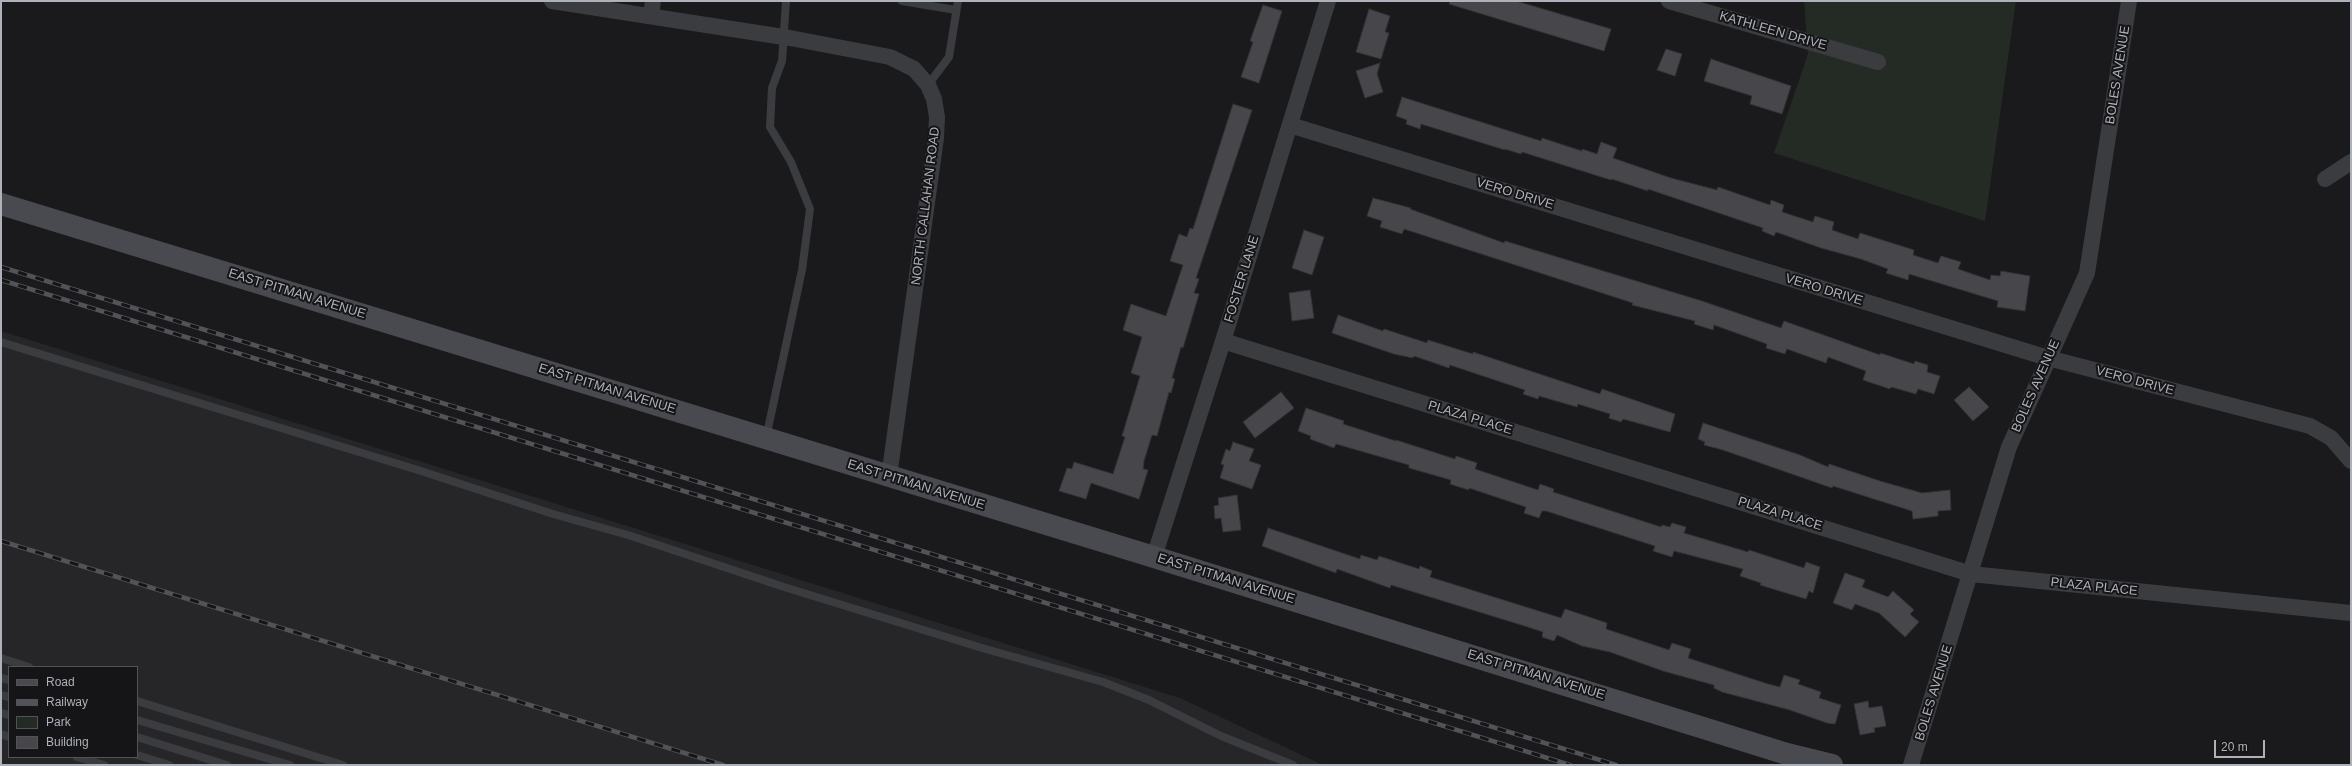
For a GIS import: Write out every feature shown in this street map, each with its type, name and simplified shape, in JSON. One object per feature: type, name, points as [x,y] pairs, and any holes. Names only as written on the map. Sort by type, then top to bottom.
[{"type":"street","name":"NORTH CALLAHAN ROAD","points":[[552,1],[652,9],[782,37],[890,57],[914,69],[928,85],[934,100],[937,117],[936,138],[889,477]]},
{"type":"street","name":"FOSTER LANE","points":[[1154,557],[1224,341],[1328,1]]},
{"type":"street","name":"KATHLEEN DRIVE","points":[[1668,1],[1878,62]]},
{"type":"street","name":"BOLES AVENUE","points":[[1911,765],[2009,447],[2087,273],[2129,1]]},
{"type":"street","name":"VERO DRIVE","points":[[1290,125],[2048,358],[2310,426],[2331,438],[2351,461]]},
{"type":"street","points":[[2325,179],[2351,162]]},
{"type":"street","name":"EAST PITMAN AVENUE","points":[[1,204],[1154,557],[1787,754],[1832,765]]},
{"type":"street","name":"PLAZA PLACE","points":[[1224,341],[1971,574],[2351,613]]},
{"type":"lane","points":[[766,439],[802,270],[810,209],[790,162],[770,127],[772,88],[782,61],[782,37],[786,1]]},
{"type":"lane","points":[[902,1],[957,5],[949,57],[928,85]]},
{"type":"lane","points":[[1,342],[421,471],[553,514],[628,535],[784,587],[982,648],[1103,682],[1149,700],[1221,736],[1293,765]]},
{"type":"lane","points":[[1,658],[26,666]]},
{"type":"lane","points":[[138,701],[343,765]]},
{"type":"lane","points":[[138,720],[290,765]]},
{"type":"lane","points":[[138,737],[227,765]]},
{"type":"lane","points":[[138,756],[169,765]]},
{"type":"lane","points":[[80,758],[104,765]]},
{"type":"shaded area","points":[[1,331],[1180,698],[1323,765],[1,765]]},
{"type":"green space","points":[[1804,1],[2016,1],[1985,221],[1774,153],[1808,54]]},
{"type":"building","points":[[1450,1],[1516,1],[1611,29],[1604,51],[1449,4]]},
{"type":"building","points":[[1263,5],[1282,11],[1259,83],[1241,77],[1253,42],[1250,41]]},
{"type":"building","points":[[1369,9],[1390,16],[1385,32],[1389,33],[1381,59],[1356,52]]},
{"type":"building","points":[[1666,49],[1682,54],[1675,76],[1657,70]]},
{"type":"building","points":[[1711,59],[1791,86],[1782,114],[1750,104],[1752,96],[1704,81]]},
{"type":"building","points":[[1380,63],[1377,74],[1383,92],[1365,98],[1356,71]]},
{"type":"building","points":[[1402,97],[1541,141],[1542,138],[1582,151],[1582,149],[1597,154],[1601,142],[1617,148],[1613,158],[1671,178],[1717,190],[1718,187],[1770,205],[1771,200],[1784,205],[1782,212],[1813,222],[1815,216],[1834,222],[1832,230],[1858,239],[1860,233],[1914,250],[1913,255],[1938,263],[1941,256],[1961,262],[1958,269],[1990,280],[1991,275],[2000,276],[2001,271],[2030,276],[2025,311],[1997,307],[1998,301],[1909,274],[1908,280],[1886,273],[1888,269],[1861,259],[1821,248],[1776,232],[1774,236],[1762,231],[1763,228],[1648,189],[1648,191],[1522,152],[1521,154],[1505,150],[1421,124],[1420,129],[1406,124],[1407,120],[1396,116]]},
{"type":"building","points":[[1233,104],[1252,110],[1196,278],[1199,279],[1194,293],[1199,294],[1183,348],[1181,347],[1172,378],[1175,379],[1171,393],[1169,392],[1157,436],[1152,435],[1144,461],[1143,469],[1148,470],[1139,499],[1091,483],[1086,499],[1059,491],[1067,468],[1072,469],[1074,462],[1113,474],[1125,437],[1122,436],[1140,376],[1131,373],[1142,337],[1123,330],[1131,304],[1166,316],[1183,265],[1170,261],[1179,234],[1187,237],[1190,228],[1193,229]]},
{"type":"building","points":[[1373,198],[1411,208],[1410,209],[1504,243],[1505,241],[1702,301],[1781,328],[1784,321],[1880,355],[1880,353],[1914,364],[1915,361],[1928,365],[1927,372],[1940,376],[1934,394],[1918,389],[1916,394],[1891,387],[1890,389],[1863,380],[1866,371],[1828,357],[1826,363],[1787,349],[1785,354],[1766,348],[1767,344],[1714,325],[1713,330],[1694,324],[1695,321],[1632,305],[1633,303],[1404,229],[1402,234],[1380,227],[1382,221],[1367,216]]},
{"type":"building","points":[[1304,230],[1324,237],[1312,275],[1292,268]]},
{"type":"building","points":[[1310,290],[1314,318],[1292,321],[1289,293]]},
{"type":"building","points":[[1338,315],[1383,331],[1384,329],[1427,343],[1428,340],[1473,354],[1473,352],[1600,394],[1602,389],[1675,414],[1670,432],[1623,419],[1621,422],[1609,418],[1610,414],[1578,404],[1577,407],[1539,396],[1538,399],[1523,394],[1525,390],[1450,365],[1449,368],[1414,356],[1413,358],[1394,354],[1332,333]]},
{"type":"building","points":[[1969,387],[1989,407],[1973,421],[1954,400]]},
{"type":"building","points":[[1281,392],[1294,408],[1255,438],[1243,422]]},
{"type":"building","points":[[1306,408],[1344,421],[1343,424],[1455,459],[1456,456],[1477,463],[1475,469],[1538,490],[1540,484],[1554,489],[1553,492],[1661,527],[1662,525],[1670,527],[1672,523],[1686,527],[1684,533],[1748,552],[1749,550],[1804,568],[1806,562],[1820,567],[1813,593],[1809,591],[1806,599],[1760,585],[1761,583],[1740,576],[1743,569],[1674,551],[1672,557],[1653,551],[1655,546],[1546,511],[1542,511],[1539,518],[1524,513],[1526,507],[1469,488],[1469,490],[1450,484],[1451,480],[1409,468],[1409,465],[1336,444],[1334,448],[1310,439],[1311,436],[1298,431]]},
{"type":"building","points":[[1703,423],[1800,455],[1828,467],[1829,464],[1922,493],[1950,490],[1951,510],[1938,511],[1938,516],[1913,519],[1912,511],[1833,486],[1832,488],[1723,450],[1704,445],[1705,442],[1698,439]]},
{"type":"building","points":[[1233,442],[1254,449],[1249,461],[1261,465],[1252,489],[1220,478],[1224,465],[1221,464],[1226,449],[1230,451]]},
{"type":"building","points":[[1237,495],[1241,530],[1223,532],[1221,518],[1215,519],[1214,506],[1219,505],[1218,498]]},
{"type":"building","points":[[1268,528],[1360,559],[1361,555],[1377,560],[1379,556],[1419,569],[1420,566],[1432,571],[1430,577],[1561,618],[1565,609],[1607,623],[1606,629],[1669,650],[1672,643],[1691,649],[1688,658],[1768,684],[1780,687],[1784,675],[1800,680],[1798,684],[1821,692],[1819,698],[1841,705],[1835,724],[1827,723],[1790,710],[1722,692],[1714,688],[1714,685],[1663,671],[1610,652],[1582,646],[1557,635],[1554,641],[1542,637],[1543,632],[1528,627],[1391,585],[1390,588],[1337,569],[1336,573],[1262,546]]},
{"type":"building","points":[[1845,573],[1865,580],[1862,587],[1888,597],[1893,591],[1914,610],[1910,614],[1919,622],[1905,637],[1879,613],[1855,604],[1852,610],[1833,603]]},
{"type":"building","points":[[1868,701],[1869,708],[1882,706],[1886,726],[1874,728],[1875,732],[1860,735],[1854,704]]},
{"type":"railway","points":[[1,267],[1616,765]]},
{"type":"railway","points":[[1,280],[1570,765]]},
{"type":"railway","points":[[1,541],[723,765]]}]
